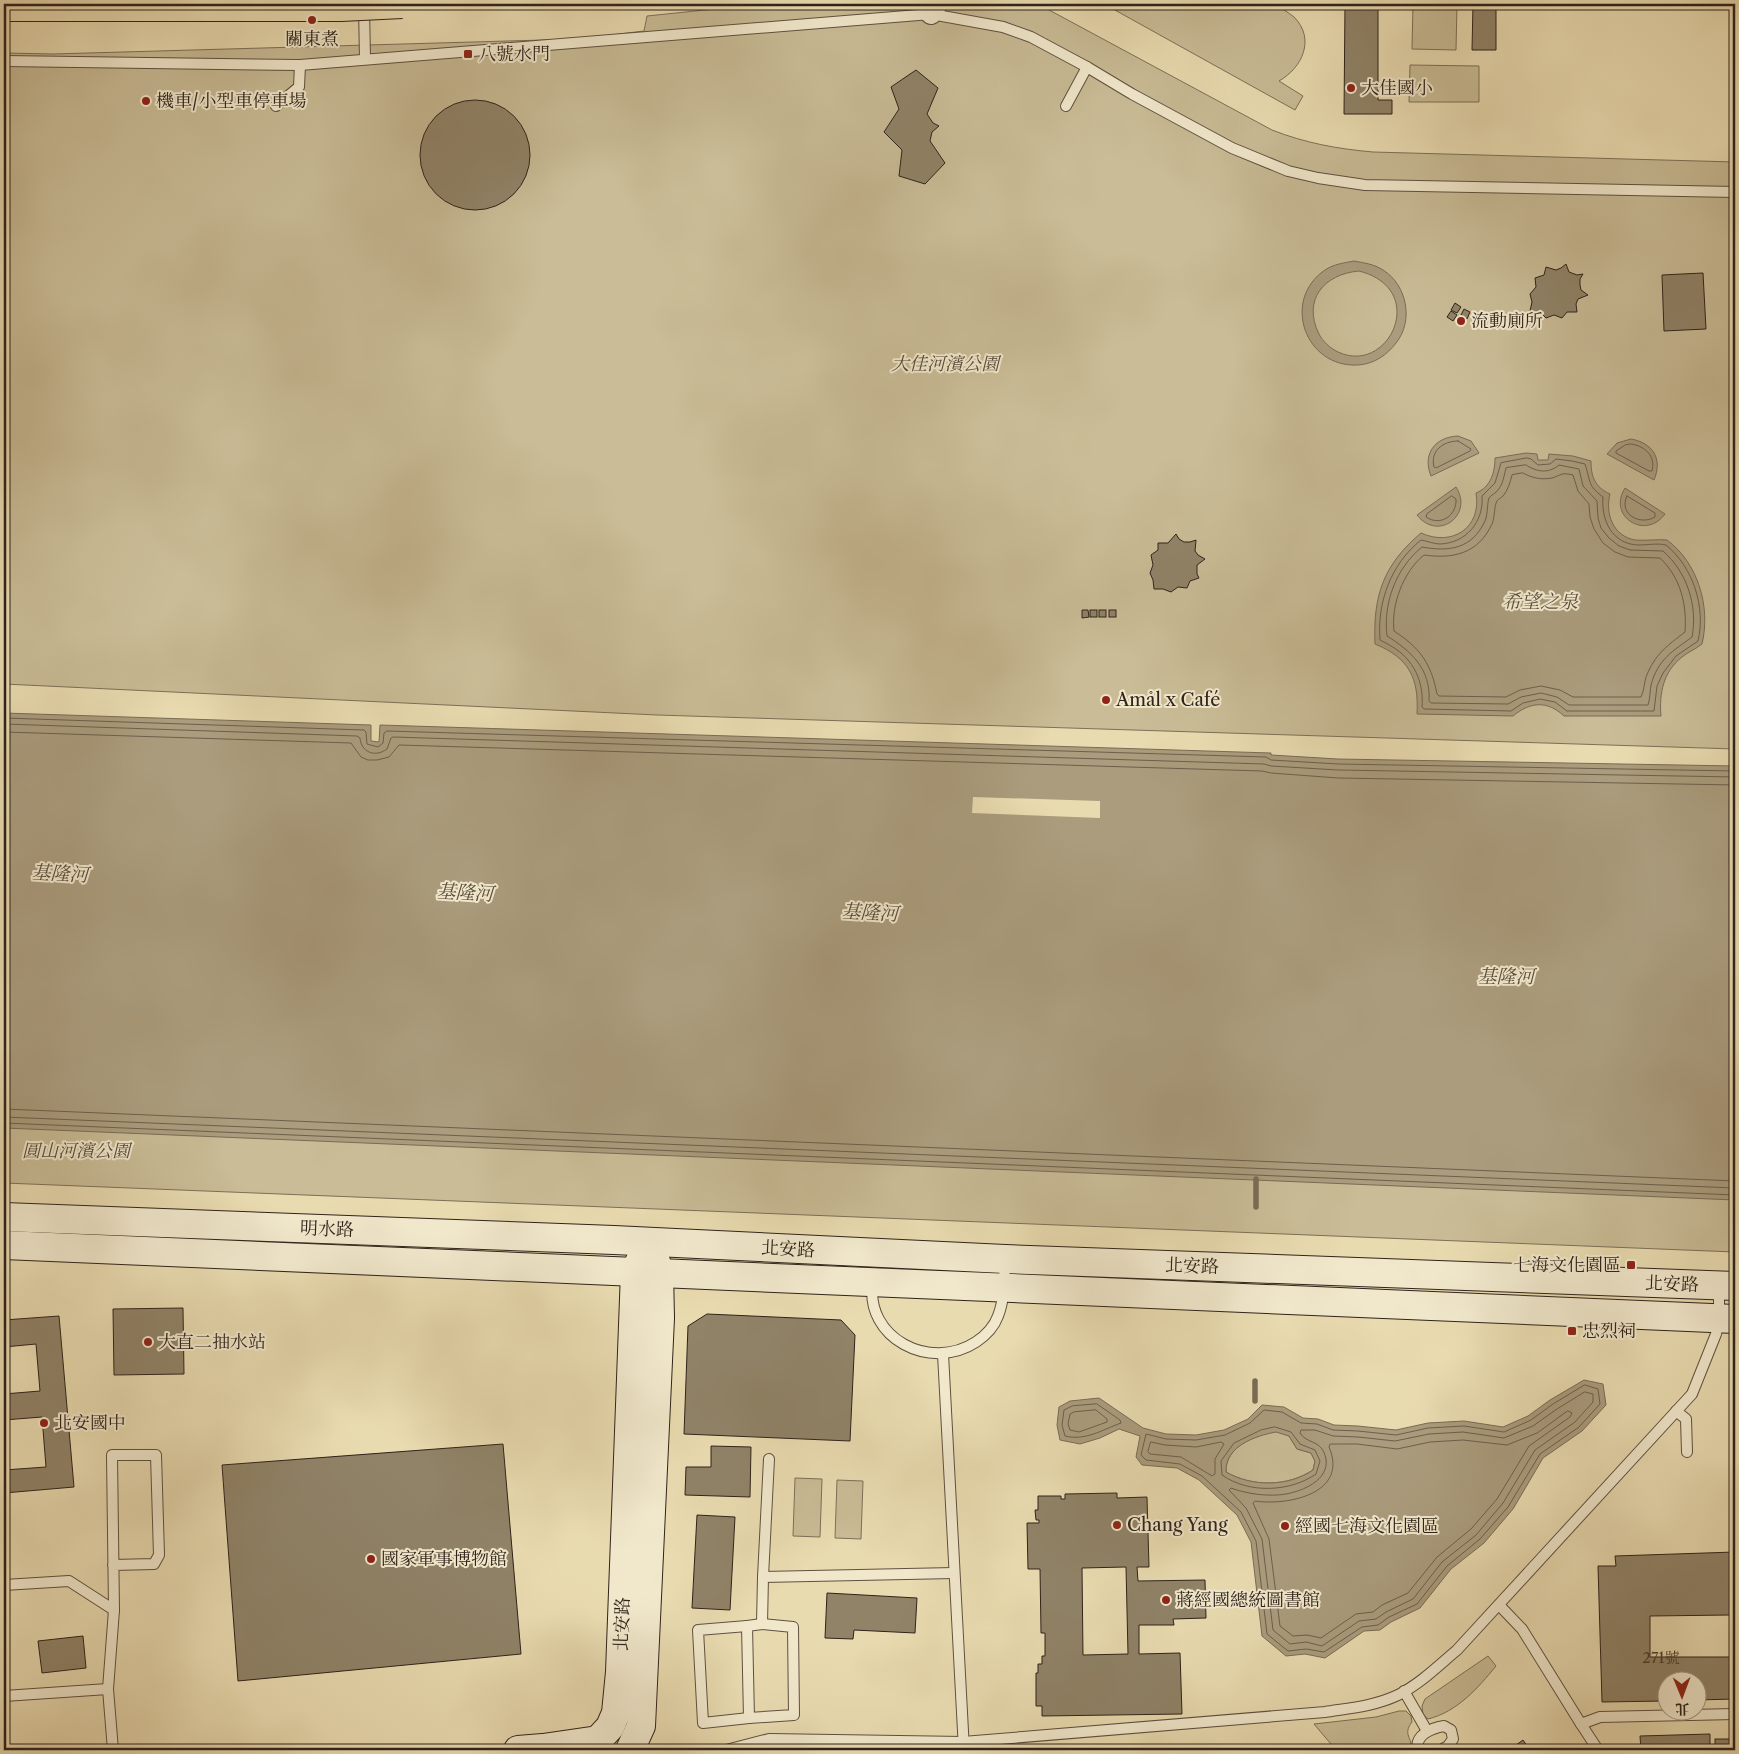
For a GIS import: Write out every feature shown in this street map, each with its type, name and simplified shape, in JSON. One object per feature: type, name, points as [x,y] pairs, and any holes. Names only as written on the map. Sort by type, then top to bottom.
[{"type":"highway","points":[[4,7],[341,7],[402,4]]},
{"type":"main road","name":"明水路","points":[[4,1217],[650,1242]]},
{"type":"main road","name":"北安路","points":[[518,1750],[611,1744],[610,1727],[616,1713],[619,1681],[650,1242],[873,1268],[1004,1289],[1727,1318]]},
{"type":"main road","name":"明水路","points":[[4,1245],[647,1272]]},
{"type":"main road","name":"北安路","points":[[647,1272],[873,1268],[1005,1260],[1727,1286]]},
{"type":"lane","points":[[364,4],[365,59]]},
{"type":"lane","points":[[4,62],[300,65],[934,9],[1003,27],[1031,37],[1232,148],[1288,171],[1318,178],[1365,185],[1735,192]]},
{"type":"lane","points":[[276,106],[299,87],[300,65]]},
{"type":"lane","points":[[1066,106],[1087,67]]},
{"type":"lane","points":[[873,1268],[872,1291],[876,1312],[886,1330],[902,1344],[922,1353],[943,1354],[965,1349],[984,1336],[997,1318],[1004,1297],[1005,1260]]},
{"type":"lane","points":[[726,1750],[769,1739],[963,1746],[1325,1712],[1364,1706],[1397,1695],[1420,1681],[1457,1650],[1692,1394],[1716,1334],[1727,1318],[1727,1286]]},
{"type":"lane","points":[[943,1354],[963,1746]]},
{"type":"lane","points":[[1676,1411],[1686,1419],[1687,1452]]},
{"type":"lane","points":[[113,1565],[154,1564],[159,1555],[156,1455],[112,1455],[113,1565],[114,1610],[108,1689],[113,1750]]},
{"type":"lane","points":[[762,1624],[769,1459]]},
{"type":"lane","points":[[763,1577],[954,1573]]},
{"type":"lane","points":[[4,1585],[69,1581],[114,1610]]},
{"type":"lane","points":[[1499,1605],[1522,1629],[1598,1750]]},
{"type":"lane","points":[[762,1624],[793,1627],[794,1715],[702,1723],[698,1630],[762,1624]]},
{"type":"lane","points":[[747,1626],[749,1718]]},
{"type":"lane","points":[[4,1696],[108,1689]]},
{"type":"lane","points":[[1404,1691],[1427,1732]]},
{"type":"lane","points":[[1582,1724],[1600,1717],[1735,1714]]},
{"type":"lane","points":[[1418,1750],[1420,1738],[1436,1727],[1444,1726],[1451,1730],[1453,1739],[1448,1746],[1441,1750]]},
{"type":"green space","name":"大佳河濱公園","points":[[763,4],[1038,4],[1272,130],[1309,142],[1334,147],[1373,152],[1735,162],[1735,749],[657,715],[4,684],[4,53],[53,54],[578,39],[644,31],[647,16]]},
{"type":"green space","points":[[1104,4],[1136,4],[1146,9],[1145,4],[1274,4],[1294,17],[1304,34],[1305,43],[1300,61],[1294,69],[1279,81],[1303,96],[1295,110]]},
{"type":"green space","points":[[1413,4],[1457,4],[1456,50],[1412,49]]},
{"type":"green space","points":[[1410,65],[1479,66],[1479,102],[1409,102]]},
{"type":"green space","name":"圓山河濱公園","points":[[4,1113],[1735,1184],[1735,1252],[4,1183]]},
{"type":"green space","points":[[1276,1431],[1289,1436],[1297,1449],[1311,1453],[1315,1461],[1313,1470],[1292,1480],[1270,1483],[1247,1480],[1226,1472],[1230,1455],[1236,1449],[1251,1439]]},
{"type":"green space","points":[[795,1478],[822,1479],[820,1537],[793,1536]]},
{"type":"green space","points":[[837,1480],[863,1481],[861,1539],[835,1538]]},
{"type":"green space","points":[[1488,1656],[1496,1666],[1466,1698],[1439,1716],[1428,1719],[1423,1715],[1422,1706],[1425,1699]]},
{"type":"green space","points":[[1406,1711],[1411,1716],[1412,1722],[1408,1733],[1411,1750],[1336,1750],[1314,1724],[1376,1717]]},
{"type":"water","points":[[1354,261],[1373,265],[1391,277],[1398,285],[1402,294],[1406,314],[1402,334],[1396,343],[1375,361],[1358,365],[1340,363],[1324,356],[1313,344],[1305,330],[1302,314],[1304,298],[1312,283],[1328,268]],"holes":[[[1359,271],[1381,281],[1393,295],[1397,311],[1394,327],[1386,342],[1373,352],[1356,356],[1338,352],[1330,347],[1319,334],[1314,322],[1313,310],[1315,300],[1326,283],[1336,277]]]},
{"type":"water","points":[[1458,436],[1471,441],[1479,453],[1431,476],[1428,461],[1432,448],[1443,440]]},
{"type":"water","points":[[1631,439],[1645,444],[1654,453],[1657,465],[1654,480],[1607,454],[1617,443]]},
{"type":"water","name":"希望之泉","points":[[1526,453],[1537,454],[1538,460],[1548,460],[1549,454],[1573,456],[1591,461],[1592,472],[1597,485],[1610,494],[1610,516],[1616,529],[1627,538],[1635,540],[1667,540],[1687,561],[1694,573],[1700,587],[1705,615],[1702,644],[1682,657],[1666,676],[1661,700],[1661,716],[1564,716],[1546,705],[1533,705],[1513,716],[1417,714],[1416,690],[1410,671],[1396,656],[1375,644],[1376,611],[1379,596],[1389,570],[1398,557],[1421,533],[1444,538],[1454,536],[1462,531],[1469,525],[1474,516],[1477,505],[1476,493],[1485,487],[1491,479],[1495,458]]},
{"type":"water","points":[[1456,487],[1460,497],[1460,507],[1457,515],[1451,522],[1434,526],[1425,523],[1417,515]]},
{"type":"water","points":[[1625,488],[1665,514],[1657,522],[1648,525],[1639,525],[1631,522],[1624,516],[1621,508],[1621,498]]},
{"type":"water","name":"基隆河","points":[[4,713],[371,725],[371,741],[379,742],[380,725],[1271,753],[1271,755],[1338,759],[1735,766],[1735,1200],[4,1128]]},
{"type":"water","points":[[1584,1380],[1603,1384],[1606,1405],[1582,1431],[1543,1458],[1513,1509],[1484,1543],[1451,1569],[1420,1608],[1391,1622],[1380,1630],[1364,1631],[1325,1658],[1305,1654],[1286,1656],[1262,1636],[1251,1542],[1237,1515],[1199,1480],[1177,1468],[1142,1465],[1136,1457],[1140,1436],[1119,1429],[1100,1438],[1080,1444],[1060,1440],[1057,1425],[1059,1407],[1070,1401],[1099,1398],[1143,1428],[1166,1434],[1196,1435],[1224,1430],[1248,1419],[1262,1405],[1284,1407],[1303,1418],[1318,1419],[1334,1425],[1396,1430],[1428,1423],[1464,1421],[1503,1427],[1528,1416],[1550,1400]],"holes":[[[1276,1432],[1289,1436],[1297,1449],[1311,1453],[1315,1461],[1313,1470],[1303,1476],[1293,1480],[1270,1483],[1247,1480],[1226,1472],[1230,1455],[1243,1444],[1259,1436]]]},
{"type":"pier","points":[[973,797],[1100,801],[1100,818],[972,813]]},
{"type":"building","points":[[1345,4],[1378,4],[1378,100],[1392,100],[1392,114],[1344,114]]},
{"type":"building","points":[[1473,4],[1496,4],[1496,50],[1472,50]]},
{"type":"building","points":[[916,70],[938,88],[927,114],[933,123],[939,126],[932,132],[930,141],[945,163],[925,184],[899,176],[902,150],[884,132],[899,109],[891,87]]},
{"type":"building","points":[[475,100],[496,104],[514,116],[526,134],[530,155],[526,176],[514,194],[496,206],[475,210],[454,206],[436,194],[424,176],[420,155],[424,134],[436,116],[454,104]]},
{"type":"building","points":[[1566,264],[1569,272],[1577,275],[1583,274],[1580,279],[1581,290],[1588,295],[1578,299],[1576,304],[1577,312],[1567,312],[1562,318],[1554,315],[1546,318],[1543,315],[1530,311],[1532,302],[1530,294],[1536,287],[1535,278],[1544,275],[1546,267],[1556,270]]},
{"type":"building","points":[[1703,273],[1706,329],[1664,331],[1662,275]]},
{"type":"building","name":"流動廁所","points":[[1455,303],[1461,307],[1457,313],[1451,310]]},
{"type":"building","name":"流動廁所","points":[[1464,309],[1470,312],[1467,319],[1461,315]]},
{"type":"building","name":"流動廁所","points":[[1451,311],[1457,315],[1453,321],[1447,317]]},
{"type":"building","name":"流動廁所","points":[[1460,316],[1466,320],[1462,326],[1456,323]]},
{"type":"building","points":[[1176,534],[1184,542],[1196,540],[1195,551],[1205,559],[1197,565],[1199,578],[1190,581],[1187,588],[1178,587],[1171,592],[1163,589],[1154,589],[1150,573],[1153,565],[1151,555],[1158,550],[1158,543],[1168,543]]},
{"type":"building","points":[[1082,610],[1088,610],[1089,617],[1082,618]]},
{"type":"building","points":[[1090,610],[1097,610],[1097,617],[1090,617]]},
{"type":"building","points":[[1099,610],[1106,610],[1106,617],[1099,617]]},
{"type":"building","points":[[1109,610],[1116,610],[1116,617],[1109,617]]},
{"type":"building","name":"大直二抽水站","points":[[183,1308],[184,1374],[114,1375],[113,1309]]},
{"type":"building","points":[[707,1314],[841,1320],[855,1335],[850,1441],[684,1434],[688,1326]]},
{"type":"building","points":[[59,1316],[74,1487],[4,1493],[4,1470],[46,1467],[42,1417],[4,1420],[4,1394],[40,1391],[36,1344],[4,1347],[4,1320]]},
{"type":"building","name":"國家軍事博物館","points":[[503,1444],[521,1654],[238,1681],[222,1465]]},
{"type":"building","points":[[711,1446],[751,1447],[750,1497],[685,1495],[686,1467],[711,1467]]},
{"type":"building","name":"蔣經國總統圖書館","points":[[1117,1493],[1117,1498],[1147,1497],[1149,1567],[1137,1567],[1138,1581],[1205,1580],[1206,1618],[1173,1619],[1174,1625],[1139,1625],[1139,1654],[1180,1653],[1182,1714],[1042,1716],[1042,1706],[1036,1706],[1036,1673],[1038,1673],[1038,1664],[1042,1664],[1042,1656],[1045,1656],[1045,1633],[1041,1633],[1040,1569],[1028,1569],[1027,1523],[1039,1523],[1039,1520],[1036,1520],[1035,1510],[1038,1510],[1038,1496],[1061,1496],[1061,1499],[1065,1499],[1065,1494]],"holes":[[[1126,1567],[1128,1654],[1083,1655],[1082,1568]]]},
{"type":"building","points":[[697,1515],[735,1517],[730,1610],[692,1608]]},
{"type":"building","points":[[1735,1552],[1735,1699],[1706,1700],[1706,1672],[1656,1672],[1656,1701],[1602,1702],[1598,1566],[1616,1566],[1615,1556]],"holes":[[[1730,1615],[1730,1657],[1650,1657],[1650,1616]]]},
{"type":"building","points":[[827,1593],[917,1598],[915,1633],[854,1630],[853,1639],[825,1638]]},
{"type":"building","points":[[83,1636],[86,1668],[42,1673],[38,1641]]},
{"type":"building","points":[[1710,1734],[1710,1750],[1641,1750],[1640,1736]]},
{"type":"building","points":[[1715,1739],[1735,1739],[1735,1750],[1715,1750]]},
{"type":"building","points":[[1523,1740],[1530,1750],[1509,1750]]},
{"type":"building","points":[[1221,1748],[1221,1750],[1179,1750]]},
{"type":"waterway","points":[[1256,1179],[1256,1207]]},
{"type":"waterway","points":[[1255,1381],[1255,1401]]},
{"type":"place","name":"關東煮","points":[[312,20]]},
{"type":"place","name":"八號水門","points":[[468,54]]},
{"type":"place","name":"大佳國小","points":[[1351,88]]},
{"type":"place","name":"機車/小型車停車場","points":[[146,101]]},
{"type":"place","name":"流動廁所","points":[[1461,321]]},
{"type":"place","name":"Amål x Café","points":[[1106,700]]},
{"type":"place","name":"七海文化園區","points":[[1631,1265]]},
{"type":"place","name":"忠烈祠","points":[[1572,1331]]},
{"type":"place","name":"大直二抽水站","points":[[148,1342]]},
{"type":"place","name":"北安國中","points":[[44,1423]]},
{"type":"place","name":"Chang Yang","points":[[1117,1525]]},
{"type":"place","name":"經國七海文化園區","points":[[1285,1526]]},
{"type":"place","name":"國家軍事博物館","points":[[371,1559]]},
{"type":"place","name":"蔣經國總統圖書館","points":[[1166,1600]]}]
